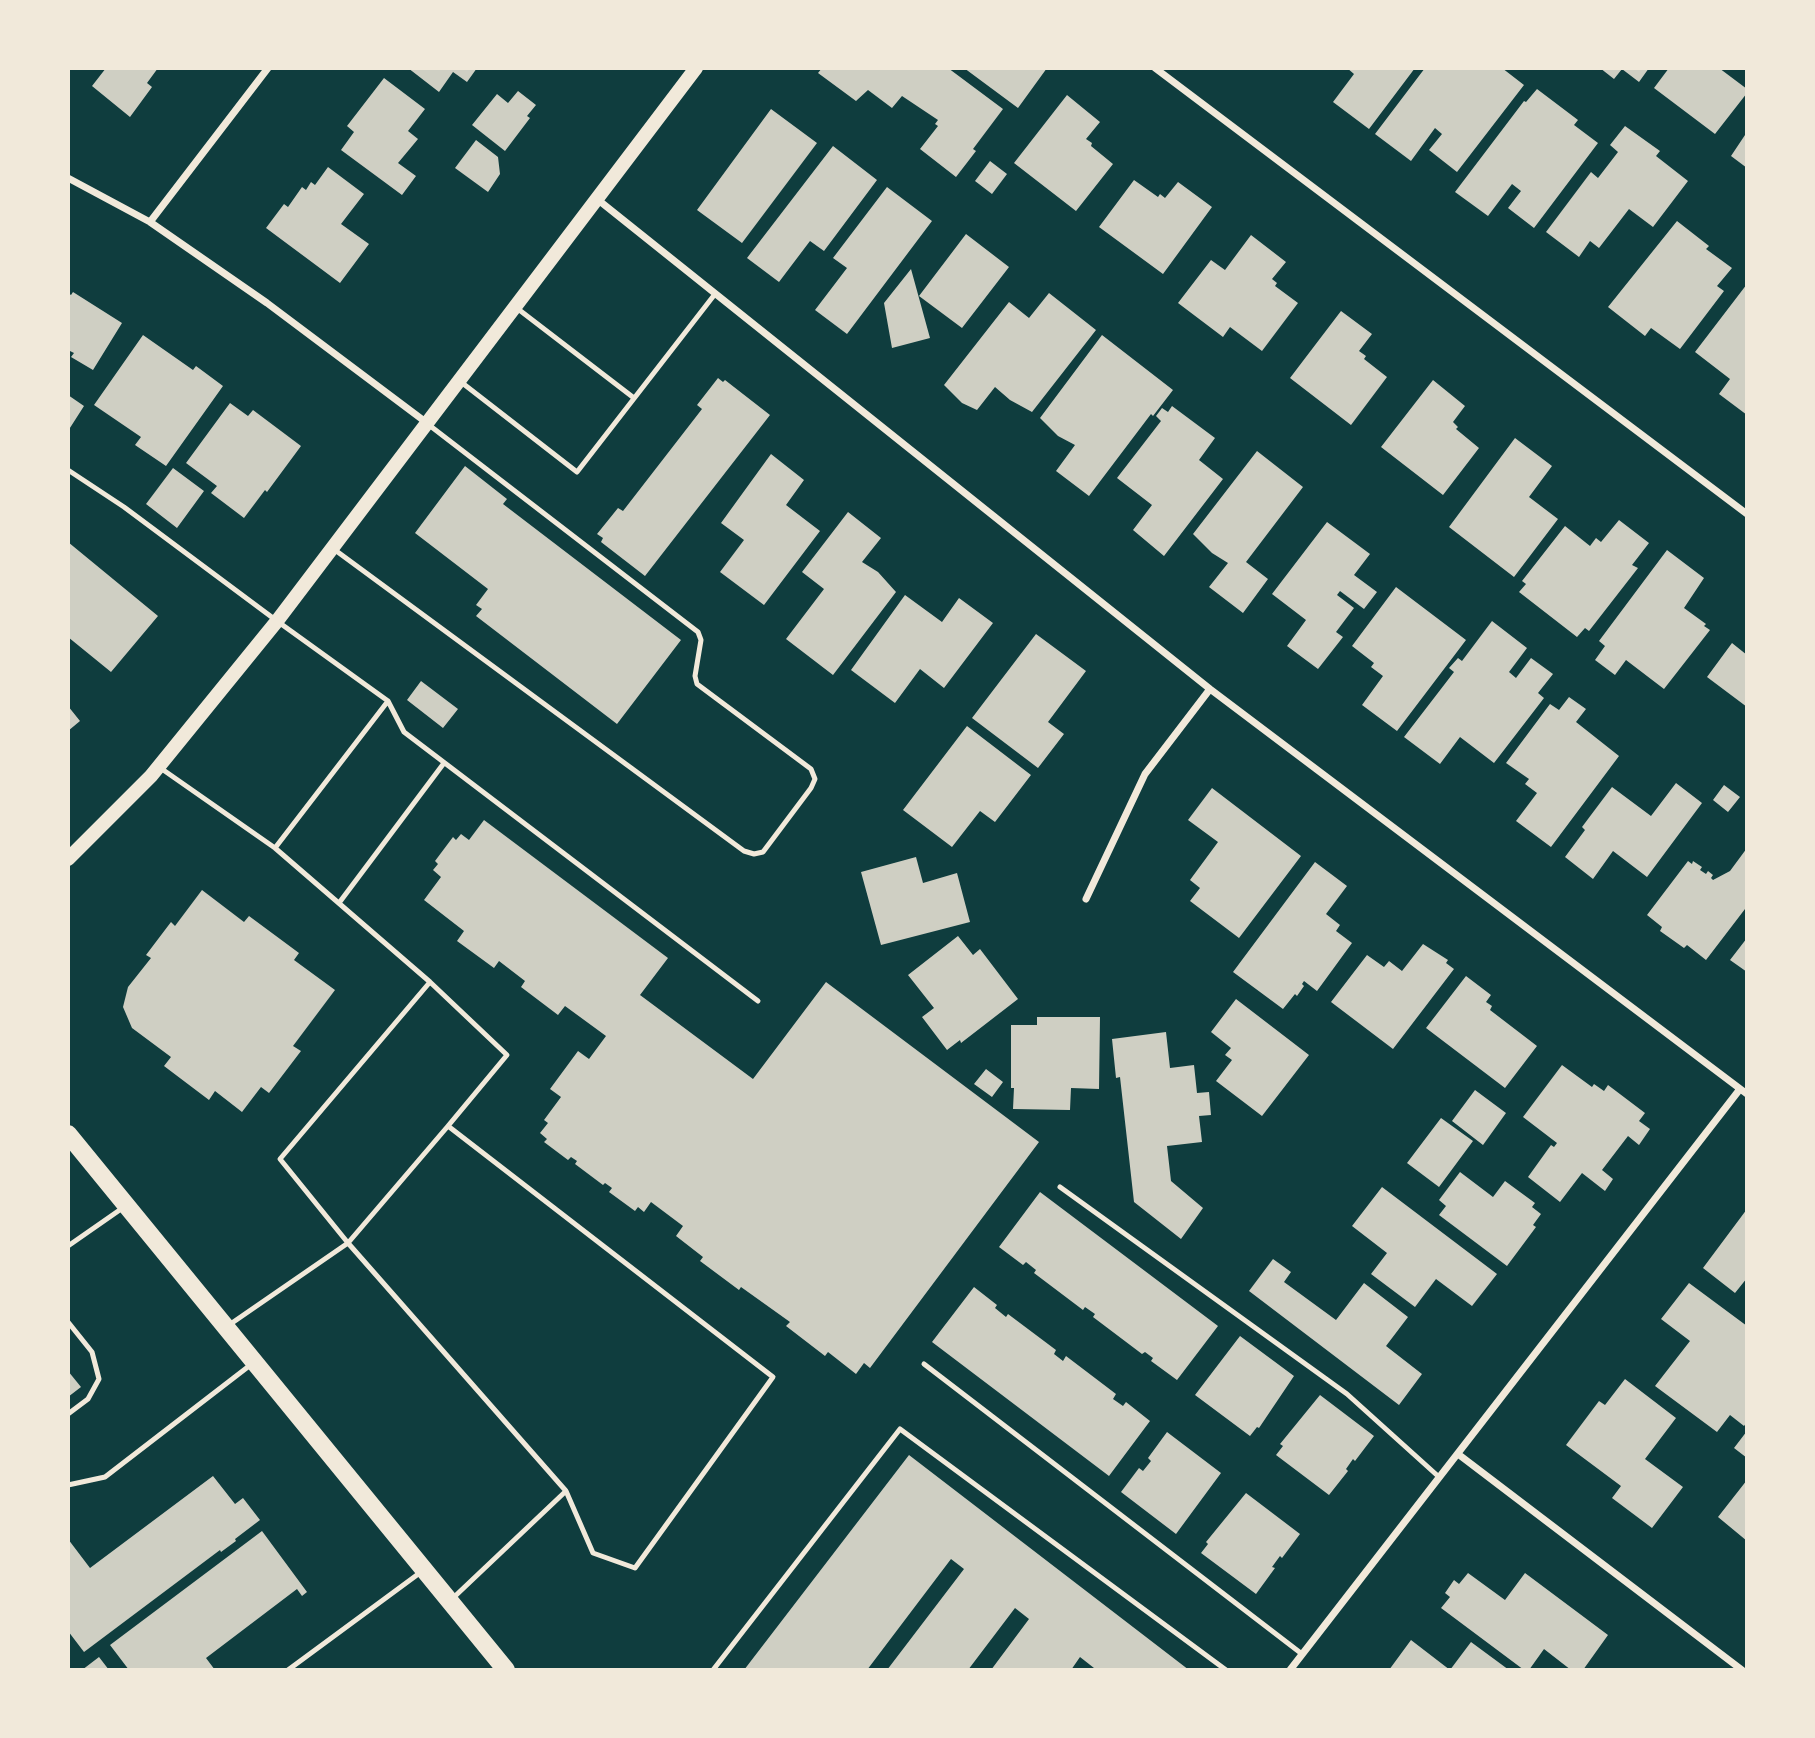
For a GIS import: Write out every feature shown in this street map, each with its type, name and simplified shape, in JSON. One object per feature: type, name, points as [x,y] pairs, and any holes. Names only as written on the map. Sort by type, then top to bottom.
[{"type":"main road","points":[[68,859],[158,767],[277,621],[696,68]]},
{"type":"main road","points":[[68,1134],[227,1326],[500,1666]]},
{"type":"street","points":[[150,222],[268,68]]},
{"type":"street","points":[[1155,68],[1747,514]]},
{"type":"street","points":[[68,178],[150,222],[267,303],[427,423]]},
{"type":"street","points":[[597,199],[1210,689],[1743,1091],[1290,1670]]},
{"type":"street","points":[[1086,899],[1145,774],[1210,689]]},
{"type":"street","points":[[1458,1454],[1742,1670]]},
{"type":"lane","points":[[459,380],[577,472],[715,294]]},
{"type":"lane","points":[[515,307],[634,398]]},
{"type":"lane","points":[[332,548],[744,851],[754,854],[763,852],[811,788],[815,779],[811,769],[697,684],[695,676],[701,640],[698,632],[427,423]]},
{"type":"lane","points":[[68,470],[124,507],[388,701],[404,732],[758,1001]]},
{"type":"lane","points":[[275,848],[388,701]]},
{"type":"lane","points":[[339,903],[444,763]]},
{"type":"lane","points":[[158,767],[275,848],[430,982],[506,1055],[348,1243],[227,1326]]},
{"type":"lane","points":[[430,982],[281,1159],[348,1243],[566,1491],[593,1553],[635,1568],[773,1377],[448,1126]]},
{"type":"lane","points":[[1059,1186],[1347,1394],[1439,1478]]},
{"type":"lane","points":[[68,1246],[127,1206]]},
{"type":"lane","points":[[68,1322],[92,1352],[99,1379],[88,1399],[68,1414]]},
{"type":"lane","points":[[68,1485],[105,1477],[255,1361]]},
{"type":"lane","points":[[925,1364],[1302,1654]]},
{"type":"lane","points":[[713,1670],[900,1429],[1226,1670]]},
{"type":"lane","points":[[450,1601],[566,1491]]},
{"type":"lane","points":[[288,1670],[424,1569]]},
{"type":"building","points":[[106,68],[158,68],[147,83],[152,87],[130,117],[92,86]]},
{"type":"building","points":[[408,68],[477,68],[467,82],[453,72],[439,92]]},
{"type":"building","points":[[822,68],[948,68],[1003,109],[956,177],[920,149],[938,126],[935,124],[938,120],[902,96],[892,108],[868,90],[856,101],[818,73]]},
{"type":"building","points":[[964,68],[1047,68],[1018,108]]},
{"type":"building","points":[[1347,68],[1415,68],[1369,129],[1333,102],[1354,74]]},
{"type":"building","points":[[1425,68],[1502,68],[1524,85],[1457,172],[1429,150],[1442,134],[1435,128],[1411,161],[1375,134]]},
{"type":"building","points":[[1600,68],[1649,68],[1639,82],[1622,69],[1614,79]]},
{"type":"building","points":[[1669,68],[1719,68],[1747,89],[1747,93],[1715,134],[1654,88]]},
{"type":"building","points":[[384,78],[425,109],[408,131],[418,139],[398,163],[416,176],[402,195],[341,150],[354,132],[347,126]]},
{"type":"building","points":[[1537,89],[1578,120],[1574,125],[1598,143],[1534,228],[1508,208],[1521,191],[1512,184],[1488,216],[1455,192],[1524,101]]},
{"type":"building","points":[[518,91],[536,105],[527,116],[530,118],[505,151],[472,125],[497,94],[508,103]]},
{"type":"building","points":[[1067,95],[1100,122],[1086,139],[1113,164],[1076,211],[1014,163]]},
{"type":"building","points":[[771,109],[817,143],[742,243],[697,210]]},
{"type":"building","points":[[1625,126],[1660,151],[1656,156],[1688,181],[1653,227],[1629,209],[1599,248],[1590,241],[1579,257],[1546,232],[1591,172],[1598,178],[1618,152],[1610,145]]},
{"type":"building","points":[[1747,132],[1747,168],[1731,156]]},
{"type":"building","points":[[476,140],[498,157],[500,174],[488,192],[455,168]]},
{"type":"building","points":[[833,146],[877,180],[824,251],[810,241],[779,282],[747,258]]},
{"type":"building","points":[[990,161],[1007,174],[992,194],[975,181]]},
{"type":"building","points":[[328,167],[364,194],[341,224],[369,244],[340,283],[266,228],[284,204],[288,207],[302,187],[306,190],[311,182],[315,185]]},
{"type":"building","points":[[1134,180],[1158,197],[1160,194],[1165,198],[1178,182],[1212,207],[1163,274],[1099,227]]},
{"type":"building","points":[[887,187],[932,221],[847,334],[815,310],[847,268],[833,258]]},
{"type":"building","points":[[1677,221],[1709,246],[1706,249],[1732,268],[1717,286],[1724,291],[1680,349],[1651,328],[1645,336],[1608,307]]},
{"type":"building","points":[[966,234],[1009,267],[962,328],[919,296]]},
{"type":"building","points":[[1251,235],[1286,262],[1272,279],[1277,283],[1275,286],[1298,303],[1262,351],[1230,327],[1223,337],[1178,303],[1211,260],[1225,270]]},
{"type":"building","points":[[911,269],[930,338],[892,348],[884,303]]},
{"type":"building","points":[[1747,284],[1747,415],[1719,394],[1730,379],[1695,352]]},
{"type":"building","points":[[73,292],[122,323],[93,370],[71,357],[74,353],[68,350],[68,293],[71,295]]},
{"type":"building","points":[[1049,293],[1096,330],[1032,412],[1010,400],[995,387],[977,410],[962,403],[944,385],[1009,302],[1029,318]]},
{"type":"building","points":[[1341,311],[1372,334],[1359,351],[1366,356],[1364,359],[1387,377],[1351,425],[1290,378]]},
{"type":"building","points":[[143,335],[193,370],[196,366],[223,386],[166,466],[135,445],[141,437],[94,405]]},
{"type":"building","points":[[1102,335],[1173,390],[1153,416],[1151,414],[1089,496],[1056,471],[1075,445],[1058,436],[1040,418]]},
{"type":"building","points":[[718,378],[723,382],[725,380],[770,415],[645,576],[601,542],[603,538],[597,534],[618,508],[623,511],[702,409],[697,405]]},
{"type":"building","points":[[1433,380],[1465,406],[1453,422],[1458,427],[1456,429],[1479,448],[1443,495],[1381,447]]},
{"type":"building","points":[[68,395],[84,406],[68,431]]},
{"type":"building","points":[[230,403],[248,416],[253,410],[301,446],[244,518],[211,493],[217,486],[186,463]]},
{"type":"building","points":[[1172,406],[1215,438],[1199,460],[1223,479],[1164,556],[1133,530],[1152,505],[1117,478],[1161,421],[1156,416],[1162,408],[1168,412]]},
{"type":"building","points":[[1515,438],[1552,466],[1529,497],[1558,519],[1514,577],[1449,527]]},
{"type":"building","points":[[1257,451],[1303,487],[1246,562],[1268,579],[1243,613],[1209,587],[1228,563],[1212,553],[1193,534]]},
{"type":"building","points":[[771,454],[804,480],[786,505],[820,531],[764,605],[720,572],[744,540],[721,523]]},
{"type":"building","points":[[465,466],[507,499],[503,504],[681,640],[617,724],[476,616],[482,609],[476,605],[488,589],[415,533]]},
{"type":"building","points":[[173,468],[204,491],[177,528],[146,504]]},
{"type":"building","points":[[848,512],[881,538],[862,562],[878,572],[896,592],[833,675],[786,639],[824,589],[802,572]]},
{"type":"building","points":[[1619,520],[1649,543],[1632,565],[1638,568],[1589,631],[1585,628],[1577,637],[1519,592],[1526,584],[1522,581],[1565,526],[1590,546],[1596,538],[1601,542]]},
{"type":"building","points":[[1327,522],[1370,554],[1354,575],[1377,592],[1364,609],[1340,591],[1337,595],[1354,608],[1336,632],[1343,637],[1318,669],[1287,646],[1306,620],[1272,594]]},
{"type":"building","points":[[68,542],[158,616],[111,672],[68,637]]},
{"type":"building","points":[[1667,550],[1704,578],[1684,608],[1710,630],[1664,689],[1626,660],[1615,675],[1595,660],[1605,646],[1599,641]]},
{"type":"building","points":[[1396,587],[1466,640],[1397,731],[1362,705],[1383,676],[1371,667],[1374,663],[1352,646]]},
{"type":"building","points":[[905,595],[942,622],[959,598],[993,623],[944,688],[920,669],[895,703],[851,670]]},
{"type":"building","points":[[1492,621],[1527,648],[1509,672],[1516,678],[1531,658],[1553,674],[1538,693],[1544,698],[1494,763],[1460,737],[1440,764],[1404,737],[1454,672],[1449,668],[1458,658],[1462,661]]},
{"type":"building","points":[[1036,634],[1086,671],[1048,722],[1064,734],[1038,768],[972,718]]},
{"type":"building","points":[[1732,643],[1747,655],[1747,707],[1707,677]]},
{"type":"building","points":[[421,681],[458,709],[443,728],[407,700]]},
{"type":"building","points":[[1569,697],[1586,709],[1576,722],[1619,756],[1551,847],[1516,821],[1537,793],[1525,784],[1529,779],[1506,763],[1550,704],[1559,710]]},
{"type":"building","points":[[68,706],[80,721],[68,731]]},
{"type":"building","points":[[967,726],[1031,775],[995,822],[980,811],[952,847],[903,810]]},
{"type":"building","points":[[1676,783],[1702,803],[1647,877],[1613,851],[1593,879],[1565,857],[1585,830],[1582,827],[1612,787],[1651,816]]},
{"type":"building","points":[[1724,785],[1740,797],[1728,812],[1713,800]]},
{"type":"building","points":[[1212,788],[1301,856],[1239,938],[1190,901],[1200,888],[1190,880],[1218,842],[1188,820]]},
{"type":"building","points":[[484,820],[668,958],[640,995],[753,1079],[826,982],[1039,1142],[870,1368],[864,1363],[856,1374],[828,1352],[825,1356],[786,1326],[790,1322],[741,1287],[739,1290],[700,1261],[703,1257],[676,1236],[683,1226],[651,1202],[644,1212],[638,1207],[635,1211],[609,1192],[612,1188],[605,1183],[603,1185],[575,1164],[577,1161],[571,1157],[568,1160],[544,1142],[547,1139],[540,1133],[548,1123],[544,1120],[561,1097],[550,1089],[578,1051],[589,1059],[606,1036],[565,1006],[558,1015],[521,987],[525,981],[499,961],[494,968],[457,941],[464,931],[424,900],[441,877],[433,870],[438,864],[435,861],[453,837],[456,840],[461,834],[469,840]]},
{"type":"building","points":[[1747,848],[1747,911],[1745,909],[1706,960],[1687,945],[1684,948],[1660,931],[1662,927],[1647,915],[1688,861],[1702,867],[1700,870],[1706,874],[1708,871],[1713,875],[1713,880],[1730,871]]},
{"type":"building","points":[[916,857],[923,883],[957,873],[970,922],[881,945],[861,872]]},
{"type":"building","points":[[1315,862],[1347,886],[1326,914],[1340,925],[1336,931],[1352,943],[1317,991],[1304,981],[1304,986],[1297,996],[1295,994],[1283,1009],[1233,972]]},
{"type":"building","points":[[202,890],[244,922],[249,916],[299,953],[294,960],[335,990],[293,1046],[301,1051],[269,1093],[261,1087],[242,1112],[215,1091],[209,1100],[164,1066],[171,1057],[132,1028],[123,1007],[128,987],[151,958],[146,955],[171,922],[175,926]]},
{"type":"building","points":[[958,936],[973,955],[980,949],[1018,999],[961,1043],[960,1040],[947,1050],[922,1017],[934,1008],[908,975]]},
{"type":"building","points":[[1747,938],[1747,972],[1730,960]]},
{"type":"building","points":[[1423,944],[1448,960],[1446,963],[1454,969],[1393,1049],[1331,1002],[1367,955],[1384,967],[1389,961],[1402,971]]},
{"type":"building","points":[[1466,976],[1491,995],[1486,1002],[1492,1006],[1490,1010],[1537,1046],[1505,1088],[1426,1028]]},
{"type":"building","points":[[1236,999],[1309,1055],[1262,1116],[1216,1081],[1232,1060],[1225,1055],[1231,1048],[1211,1032]]},
{"type":"building","points":[[1037,1017],[1100,1017],[1099,1089],[1071,1088],[1070,1110],[1013,1109],[1011,1025],[1037,1025]]},
{"type":"building","points":[[1166,1032],[1170,1068],[1194,1065],[1197,1093],[1209,1092],[1211,1115],[1199,1116],[1202,1142],[1167,1146],[1171,1181],[1203,1208],[1181,1239],[1134,1202],[1120,1077],[1116,1078],[1112,1039]]},
{"type":"building","points":[[1562,1065],[1592,1087],[1594,1084],[1604,1091],[1608,1085],[1645,1113],[1639,1121],[1650,1129],[1639,1145],[1628,1136],[1602,1170],[1613,1179],[1605,1191],[1582,1173],[1560,1202],[1528,1177],[1551,1145],[1554,1147],[1557,1143],[1523,1117]]},
{"type":"building","points":[[986,1069],[1003,1082],[992,1097],[974,1084]]},
{"type":"building","points":[[1475,1090],[1506,1113],[1483,1145],[1452,1121]]},
{"type":"building","points":[[1441,1118],[1473,1141],[1439,1187],[1407,1163]]},
{"type":"building","points":[[1460,1172],[1493,1197],[1505,1181],[1535,1203],[1532,1207],[1541,1214],[1533,1225],[1536,1227],[1507,1266],[1439,1215],[1446,1206],[1439,1200]]},
{"type":"building","points":[[1382,1187],[1497,1274],[1472,1306],[1436,1279],[1415,1307],[1371,1274],[1387,1253],[1352,1226]]},
{"type":"building","points":[[1040,1192],[1218,1326],[1177,1380],[1151,1361],[1153,1358],[1145,1352],[1142,1354],[1093,1317],[1095,1314],[1085,1307],[1083,1310],[1034,1273],[1036,1270],[1026,1262],[1023,1265],[999,1247]]},
{"type":"building","points":[[1747,1209],[1747,1278],[1735,1293],[1703,1268]]},
{"type":"building","points":[[1273,1259],[1291,1272],[1284,1282],[1336,1320],[1364,1283],[1408,1317],[1386,1346],[1422,1374],[1399,1405],[1249,1291]]},
{"type":"building","points":[[1689,1283],[1747,1326],[1747,1422],[1744,1426],[1730,1415],[1717,1432],[1655,1386],[1690,1341],[1661,1319]]},
{"type":"building","points":[[974,1287],[997,1305],[995,1308],[1006,1317],[1008,1314],[1056,1350],[1054,1354],[1063,1361],[1066,1356],[1116,1394],[1113,1399],[1123,1406],[1126,1402],[1150,1421],[1109,1476],[932,1342]]},
{"type":"building","points":[[1240,1336],[1294,1376],[1259,1428],[1250,1436],[1195,1395]]},
{"type":"building","points":[[68,1371],[81,1387],[68,1397]]},
{"type":"building","points":[[1625,1379],[1676,1418],[1645,1459],[1683,1487],[1652,1528],[1612,1498],[1621,1486],[1566,1445],[1599,1401],[1605,1405]]},
{"type":"building","points":[[1320,1395],[1374,1436],[1355,1461],[1353,1459],[1346,1469],[1348,1471],[1329,1495],[1276,1455],[1283,1446],[1280,1444]]},
{"type":"building","points":[[1747,1431],[1747,1458],[1734,1448]]},
{"type":"building","points":[[1167,1432],[1221,1473],[1176,1534],[1121,1492],[1139,1468],[1143,1471],[1151,1461],[1148,1458]]},
{"type":"building","points":[[909,1455],[1189,1670],[1092,1670],[1094,1668],[1080,1657],[1071,1670],[991,1670],[1029,1619],[1015,1608],[968,1670],[887,1670],[964,1569],[951,1559],[867,1670],[744,1670]]},
{"type":"building","points":[[213,1476],[235,1504],[243,1498],[260,1520],[235,1539],[236,1541],[221,1552],[220,1550],[84,1652],[68,1631],[68,1539],[90,1568]]},
{"type":"building","points":[[1747,1480],[1747,1541],[1718,1517]]},
{"type":"building","points":[[1246,1493],[1300,1534],[1282,1558],[1280,1556],[1272,1567],[1275,1568],[1256,1594],[1201,1553],[1208,1544],[1206,1542]]},
{"type":"building","points":[[262,1531],[307,1592],[302,1596],[297,1589],[206,1658],[215,1670],[129,1670],[110,1645]]},
{"type":"building","points":[[1468,1573],[1505,1600],[1525,1573],[1608,1635],[1583,1670],[1571,1670],[1544,1649],[1529,1670],[1524,1670],[1441,1608],[1450,1597],[1445,1593],[1454,1580],[1459,1584]]},
{"type":"building","points":[[1411,1640],[1450,1670],[1389,1670]]},
{"type":"building","points":[[1471,1642],[1509,1670],[1450,1670]]},
{"type":"building","points":[[99,1657],[109,1670],[82,1670]]}]
